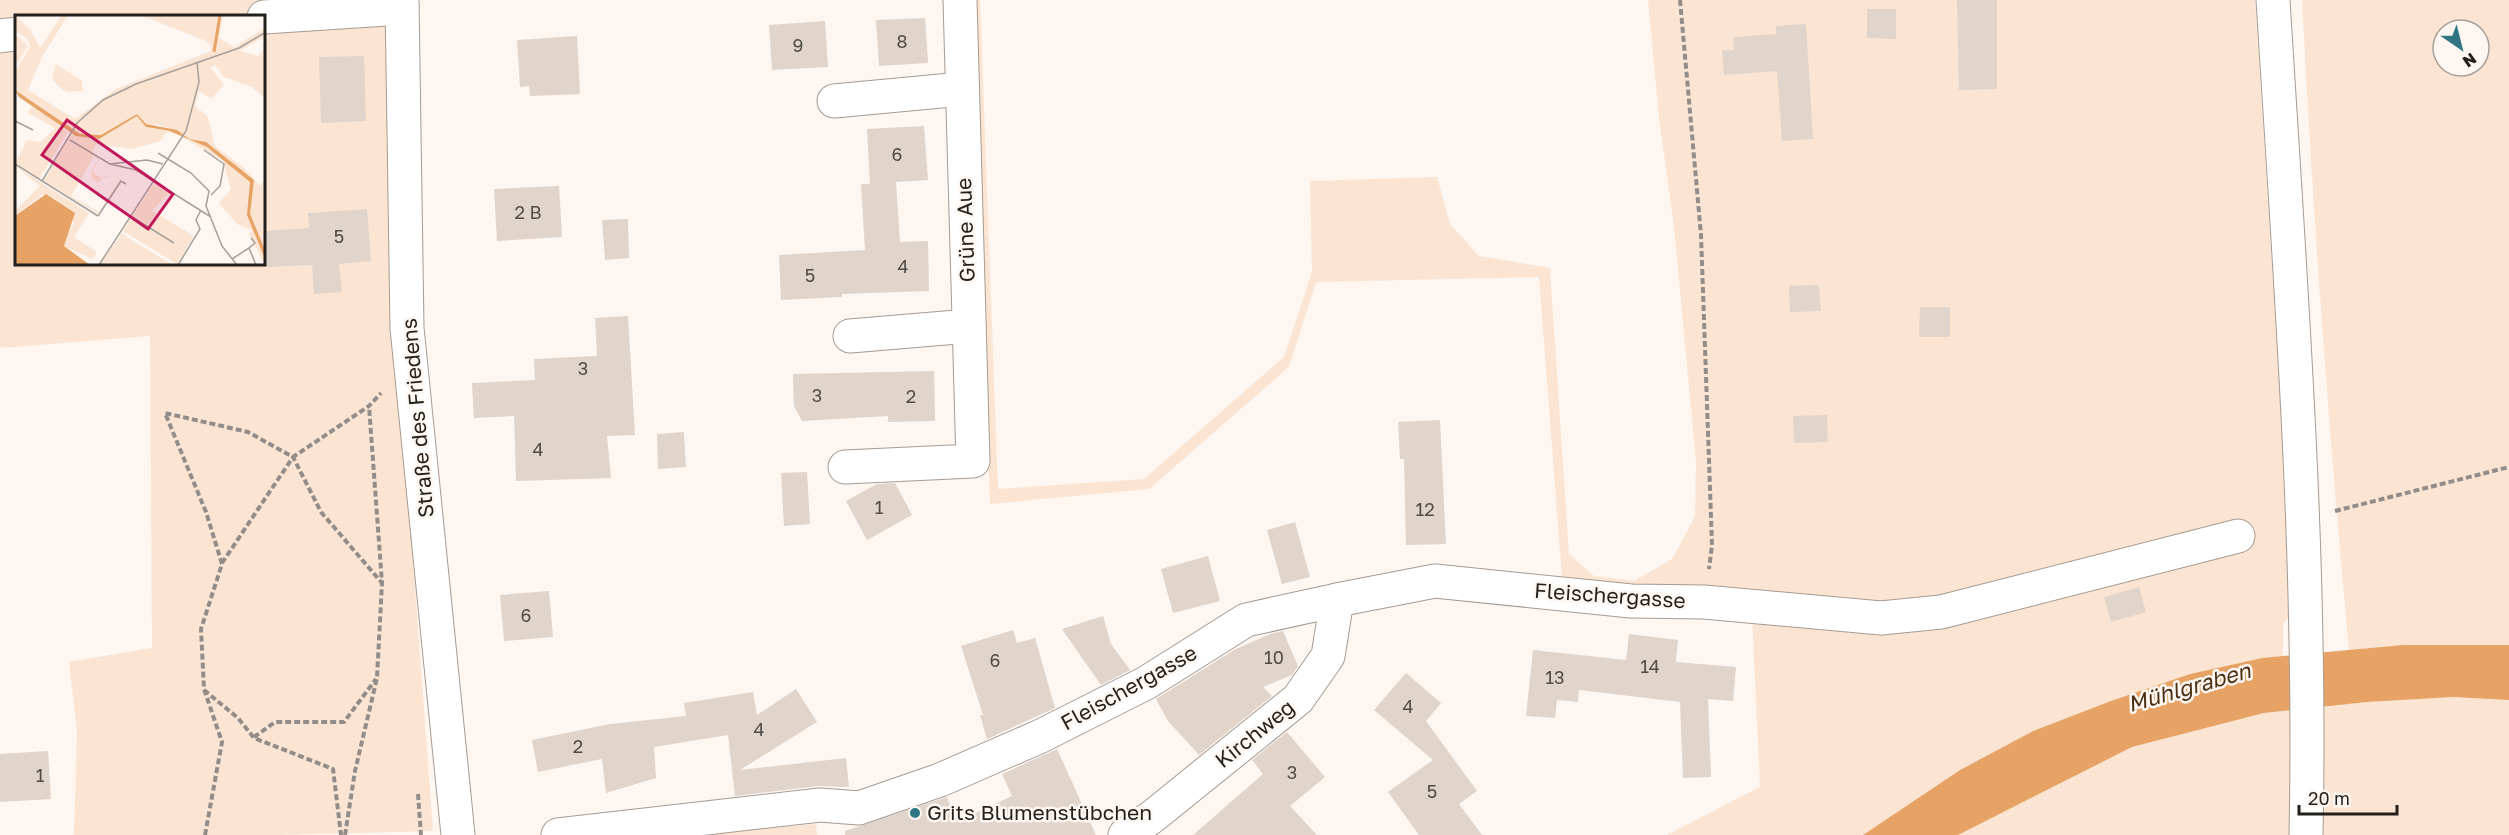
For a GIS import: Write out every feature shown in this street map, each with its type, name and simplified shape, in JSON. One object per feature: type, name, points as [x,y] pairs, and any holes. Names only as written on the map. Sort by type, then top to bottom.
[{"type":"street","name":"Grüne Aue","points":[[845,467],[973,461],[960,0]]},
{"type":"street","points":[[2273,0],[2296,381],[2306,634],[2308,725],[2306,835]]},
{"type":"street","points":[[266,17],[402,4]]},
{"type":"street","name":"Straße des Friedens","points":[[402,4],[408,327],[458,835]]},
{"type":"street","points":[[0,36],[15,34]]},
{"type":"street","points":[[834,101],[962,89]]},
{"type":"street","points":[[850,336],[969,326]]},
{"type":"street","name":"Fleischergasse","points":[[558,835],[820,805],[859,807],[940,780],[1041,736],[1146,683],[1246,620],[1435,582],[1630,601],[1704,603],[1881,618],[1941,612],[2238,536]]},
{"type":"street","name":"Kirchweg","points":[[1125,835],[1161,809],[1298,699],[1328,656],[1337,600]]},
{"type":"path","points":[[1680,0],[1702,270],[1713,545],[1704,603]]},
{"type":"path","points":[[204,835],[222,742],[204,689],[201,629],[222,564],[293,457],[369,405],[384,390],[414,386]]},
{"type":"path","points":[[343,835],[355,771],[377,678],[382,583],[369,405]]},
{"type":"path","points":[[222,564],[206,512],[165,413],[248,432],[293,457],[321,512],[382,583]]},
{"type":"path","points":[[2326,514],[2509,467]]},
{"type":"path","points":[[254,738],[275,722],[344,722],[377,678]]},
{"type":"path","points":[[204,689],[238,718],[254,738],[333,769],[343,835]]},
{"type":"shaded area","points":[[0,0],[392,0],[395,316],[433,831],[281,835],[74,835],[77,731],[69,662],[152,648],[150,336],[0,348]]},
{"type":"shaded area","points":[[972,0],[980,0],[998,489],[1144,479],[1284,357],[1312,272],[1310,181],[1437,177],[1450,224],[1479,256],[1550,268],[1569,554],[1594,576],[1634,581],[1672,559],[1695,517],[1696,462],[1674,227],[1659,118],[1648,0],[2255,0],[2282,422],[2289,617],[2283,624],[2283,656],[2262,658],[2190,674],[2033,731],[1960,770],[1863,835],[1667,835],[1760,787],[1751,593],[1631,601],[1562,577],[1539,277],[1316,282],[1289,367],[1149,489],[990,504]]},
{"type":"shaded area","points":[[2302,0],[2509,0],[2509,645],[2403,645],[2349,650],[2322,325]]},
{"type":"shaded area","points":[[2453,697],[2509,700],[2509,835],[1958,835],[2132,747],[2264,713],[2367,702]]},
{"type":"shaded area","points":[[816,824],[817,835],[689,835]]},
{"type":"water","name":"Mühlgraben","points":[[2403,645],[2509,645],[2509,700],[2453,697],[2367,702],[2264,713],[2132,747],[1958,835],[1863,835],[1960,770],[2033,731],[2111,701],[2190,674],[2262,658]]},
{"type":"building","points":[[1957,0],[1997,0],[1997,89],[1959,90]]},
{"type":"building","points":[[1867,9],[1896,9],[1896,39],[1867,38]]},
{"type":"building","points":[[925,18],[928,63],[879,66],[876,20]]},
{"type":"building","points":[[825,21],[828,67],[772,70],[769,25]]},
{"type":"building","points":[[1806,24],[1813,139],[1782,141],[1777,71],[1724,75],[1722,50],[1734,50],[1733,37],[1776,34],[1776,26]]},
{"type":"building","points":[[577,36],[580,94],[530,96],[529,86],[520,87],[517,40]]},
{"type":"building","points":[[364,56],[366,121],[321,123],[319,57]]},
{"type":"building","points":[[924,126],[928,180],[896,182],[900,242],[928,241],[929,291],[842,294],[842,297],[781,300],[779,255],[865,250],[861,184],[870,184],[867,129]]},
{"type":"building","points":[[559,186],[562,237],[497,241],[494,189]]},
{"type":"building","points":[[367,209],[371,261],[339,264],[342,292],[314,294],[312,265],[264,267],[266,266],[266,231],[309,228],[308,213]]},
{"type":"building","points":[[628,219],[629,258],[605,260],[602,220]]},
{"type":"building","points":[[1819,285],[1821,311],[1790,312],[1789,286]]},
{"type":"building","points":[[1920,307],[1950,307],[1950,337],[1919,337]]},
{"type":"building","points":[[628,316],[635,435],[607,436],[611,478],[516,481],[514,416],[474,418],[472,383],[535,380],[534,359],[597,356],[595,318]]},
{"type":"building","points":[[934,371],[935,421],[888,422],[888,416],[802,421],[794,406],[793,374]]},
{"type":"building","points":[[1827,415],[1828,442],[1794,443],[1793,416]]},
{"type":"building","points":[[1440,420],[1446,544],[1406,545],[1404,459],[1400,459],[1398,422]]},
{"type":"building","points":[[684,432],[686,467],[658,469],[657,434]]},
{"type":"building","points":[[807,472],[810,524],[784,526],[781,473]]},
{"type":"building","points":[[895,483],[912,515],[867,540],[846,501],[877,484]]},
{"type":"building","points":[[1295,522],[1310,577],[1282,584],[1267,530]]},
{"type":"building","points":[[1208,556],[1220,601],[1173,613],[1161,569]]},
{"type":"building","points":[[2139,587],[2146,612],[2111,622],[2104,597]]},
{"type":"building","points":[[549,591],[553,637],[504,641],[500,595]]},
{"type":"building","points":[[1103,616],[1111,644],[1130,670],[1101,685],[1062,629]]},
{"type":"building","points":[[1013,630],[1017,643],[1035,638],[1055,708],[987,739],[980,715],[983,715],[961,646]]},
{"type":"building","points":[[1283,631],[1298,666],[1292,675],[1263,687],[1272,696],[1199,755],[1168,721],[1156,699],[1234,650],[1270,634]]},
{"type":"building","points":[[1629,634],[1678,640],[1676,662],[1736,667],[1733,701],[1708,699],[1711,777],[1683,778],[1680,702],[1579,690],[1578,702],[1557,700],[1555,718],[1526,716],[1533,650],[1626,660]]},
{"type":"building","points":[[1406,673],[1441,703],[1426,721],[1477,791],[1459,804],[1482,835],[1419,835],[1388,792],[1433,760],[1374,710]]},
{"type":"building","points":[[796,689],[817,722],[740,770],[846,758],[849,787],[818,786],[735,796],[728,735],[654,747],[656,778],[606,793],[602,759],[538,772],[532,740],[610,724],[686,716],[684,703],[753,692],[757,715]]},
{"type":"building","points":[[1287,732],[1325,777],[1290,806],[1317,835],[1193,835],[1263,774],[1252,760]]},
{"type":"building","points":[[1057,749],[1096,835],[845,835],[845,831],[947,797],[956,822],[1012,796],[1002,774]]},
{"type":"building","points":[[48,751],[51,799],[0,802],[0,754]]},
{"type":"place","name":"Grits Blumenstübchen","points":[[915,813]]}]
